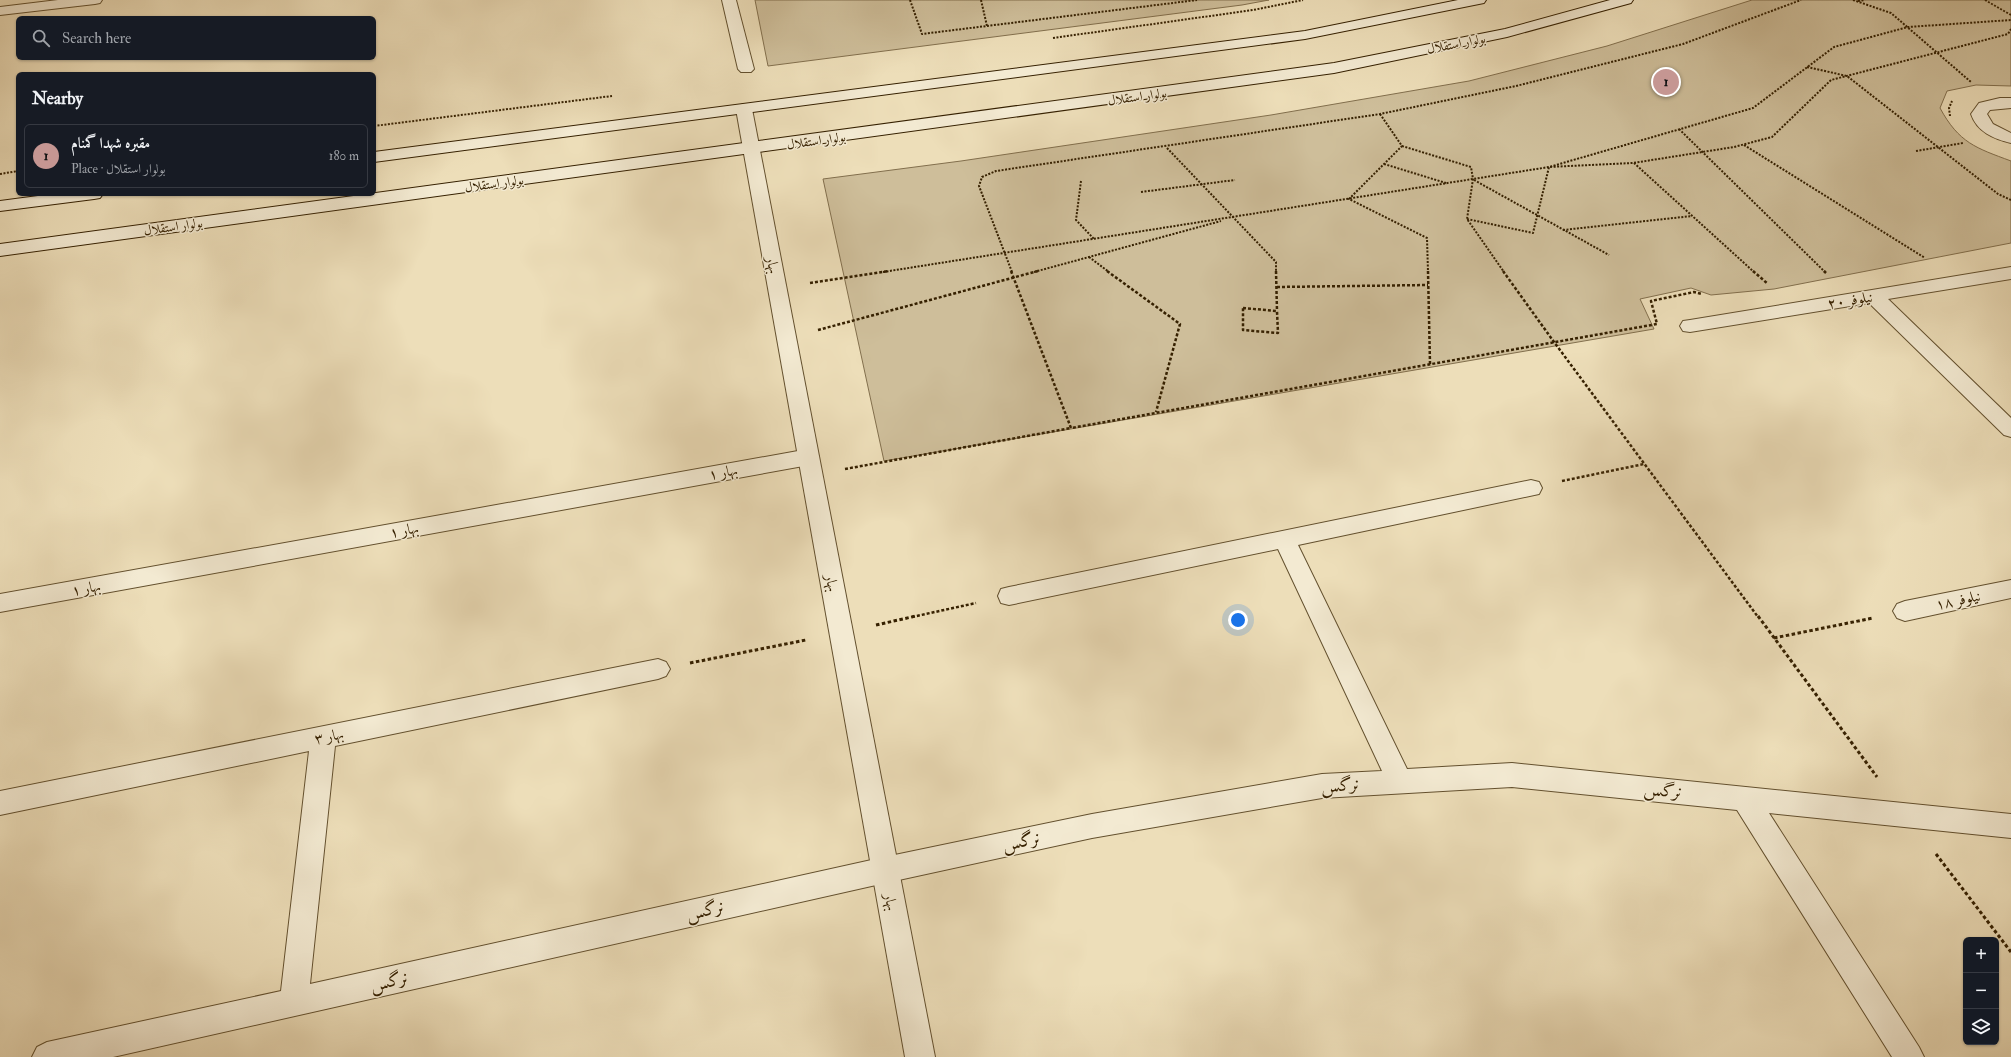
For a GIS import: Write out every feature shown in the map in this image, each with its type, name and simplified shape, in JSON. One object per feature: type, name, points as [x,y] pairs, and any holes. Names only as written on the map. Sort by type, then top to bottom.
[{"type":"street","points":[[0,11],[95,0]]},
{"type":"street","points":[[730,0],[746,69]]},
{"type":"street","points":[[376,158],[1305,35],[1480,0]]},
{"type":"street","name":"بولوار استقلال","points":[[0,250],[1334,68],[1507,33],[1626,0]]},
{"type":"street","points":[[2011,103],[2000,103],[1985,106],[1979,114],[1981,121],[1988,128],[2011,138]]},
{"type":"street","name":"بهار","points":[[744,109],[920,1057]]},
{"type":"street","points":[[0,206],[78,196]]},
{"type":"street","name":"نیلوفر ۲۰","points":[[1690,326],[2011,273]]},
{"type":"street","points":[[1873,296],[2011,430]]},
{"type":"street","name":"بهار ۱","points":[[0,603],[810,466]]},
{"type":"street","points":[[1009,596],[1531,488]]},
{"type":"street","points":[[1284,539],[1400,781]]},
{"type":"street","name":"نیلوفر ۱۸","points":[[1905,611],[2011,589]]},
{"type":"street","name":"بهار ۳","points":[[0,803],[658,669]]},
{"type":"street","points":[[294,1002],[323,737]]},
{"type":"street","name":"نرگس","points":[[47,1057],[885,870],[1092,826],[1322,786],[1512,775],[2011,826]]},
{"type":"street","points":[[1745,799],[1909,1057]]},
{"type":"path","points":[[910,0],[922,34],[1196,0]]},
{"type":"path","points":[[981,0],[987,26]]},
{"type":"path","points":[[1070,428],[978,186],[982,177],[996,171],[1167,147],[1380,114],[1516,86],[1683,44],[1801,0]]},
{"type":"path","points":[[1853,0],[1891,13],[1974,85]]},
{"type":"path","points":[[1858,2],[1865,0]]},
{"type":"path","points":[[1985,0],[2011,15]]},
{"type":"path","points":[[1549,167],[1753,108],[1834,47],[1908,27],[2011,20]]},
{"type":"path","points":[[778,288],[1549,167],[1633,163],[1744,145],[1772,137],[1831,80],[2008,34],[2011,29]]},
{"type":"path","points":[[1807,67],[1847,76],[1998,194],[2011,200]]},
{"type":"path","points":[[1380,114],[1402,146],[1471,167],[1474,179],[1467,219],[1554,342],[1644,464],[1906,816],[2011,952]]},
{"type":"path","points":[[1679,129],[1831,278]]},
{"type":"path","points":[[1916,151],[1966,142]]},
{"type":"path","points":[[1744,145],[1930,261]]},
{"type":"path","points":[[1349,199],[1402,146]]},
{"type":"path","points":[[1167,147],[1276,262],[1278,311],[1278,333],[1243,330],[1243,308],[1278,311]]},
{"type":"path","points":[[1633,163],[1774,289]]},
{"type":"path","points":[[1384,164],[1446,184]]},
{"type":"path","points":[[1467,219],[1533,233],[1549,167]]},
{"type":"path","points":[[0,174],[16,171]]},
{"type":"path","points":[[1474,179],[1609,255]]},
{"type":"path","points":[[1140,192],[1235,180]]},
{"type":"path","points":[[1081,181],[1076,220],[1094,239]]},
{"type":"path","points":[[1349,199],[1427,238],[1430,364]]},
{"type":"path","points":[[1563,230],[1692,216]]},
{"type":"path","points":[[787,338],[1233,217]]},
{"type":"path","points":[[1089,256],[1180,324],[1156,413]]},
{"type":"path","points":[[1277,287],[1428,285]]},
{"type":"path","points":[[810,466],[1070,428],[1657,324],[1650,301],[1694,292],[1706,295]]},
{"type":"path","points":[[1531,488],[1644,464]]},
{"type":"path","points":[[1774,638],[1905,611]]},
{"type":"shaded area","points":[[755,0],[1269,0],[1242,5],[768,66]]},
{"type":"shaded area","points":[[1752,0],[2011,0],[2011,86],[1976,85],[1947,91],[1940,108],[1954,129],[1970,143],[1978,148],[2011,161],[2011,243],[1774,289],[1711,295],[1691,288],[1640,299],[1654,329],[884,461],[823,179],[961,161],[1271,115],[1469,81],[1607,46]]},
{"type":"place","name":"مقبره شهدا گمنام","points":[[1666,82]]}]
